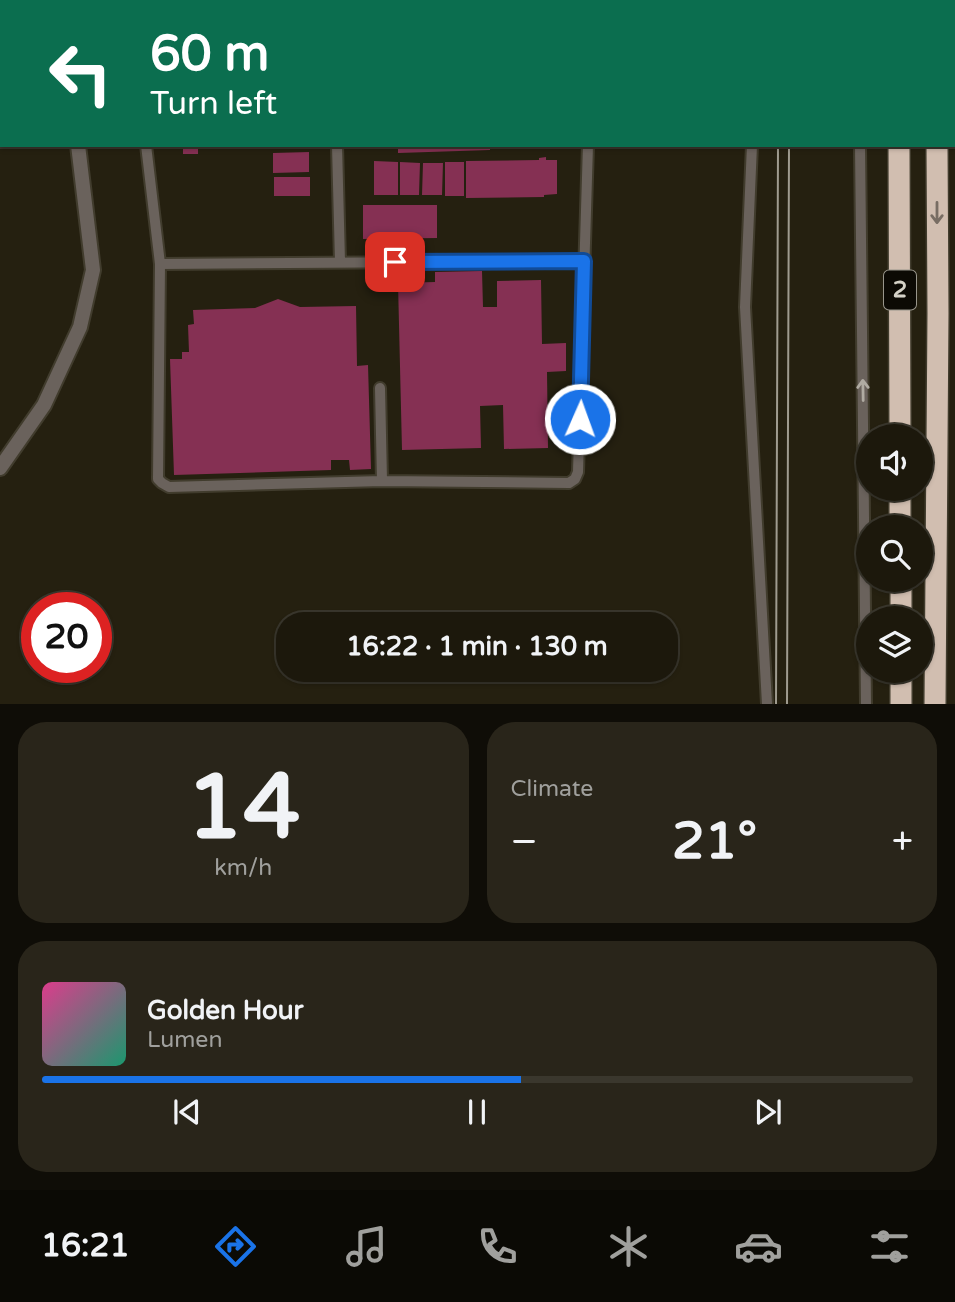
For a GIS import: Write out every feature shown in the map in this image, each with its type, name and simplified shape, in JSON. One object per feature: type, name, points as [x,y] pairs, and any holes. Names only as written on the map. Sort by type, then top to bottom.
[{"type":"highway","name":"2","points":[[899,147],[900,424]]},
{"type":"highway","name":"2","points":[[935,704],[937,147]]},
{"type":"highway","points":[[901,683],[901,704]]},
{"type":"street","points":[[0,468],[44,405],[80,327],[93,270],[78,147]]},
{"type":"lane","points":[[146,147],[160,264],[158,479],[169,486],[382,481],[569,483],[575,479],[578,472],[588,147]]},
{"type":"lane","points":[[337,147],[341,262]]},
{"type":"lane","points":[[752,147],[745,307],[767,704]]},
{"type":"lane","points":[[860,147],[866,704]]},
{"type":"lane","points":[[160,264],[584,261]]},
{"type":"lane","points":[[380,388],[382,481]]},
{"type":"building","points":[[183,147],[198,147],[198,154],[183,154]]},
{"type":"building","points":[[274,147],[308,147],[308,148]]},
{"type":"building","points":[[398,147],[490,147],[490,150],[398,153]]},
{"type":"building","points":[[309,152],[309,172],[273,173],[273,153]]},
{"type":"building","points":[[546,157],[546,160],[557,160],[557,194],[544,197],[466,198],[466,161],[539,160]]},
{"type":"building","points":[[374,161],[398,162],[398,195],[374,195]]},
{"type":"building","points":[[400,162],[420,163],[419,195],[400,195]]},
{"type":"building","points":[[445,162],[464,162],[464,196],[445,196]]},
{"type":"building","points":[[423,163],[443,163],[442,195],[422,195]]},
{"type":"building","points":[[274,177],[310,177],[310,196],[274,196]]},
{"type":"building","points":[[363,205],[437,205],[437,238],[363,239]]},
{"type":"building","points":[[482,271],[483,307],[497,307],[497,281],[541,280],[542,344],[566,343],[566,371],[547,372],[548,448],[504,449],[503,405],[480,406],[481,448],[402,450],[398,283],[435,282],[435,272]]},
{"type":"building","points":[[278,299],[300,307],[356,306],[357,366],[368,365],[371,469],[350,470],[349,460],[331,460],[331,470],[174,475],[170,359],[182,359],[182,352],[189,352],[188,325],[194,324],[193,310],[255,308]]},
{"type":"tram line","points":[[776,704],[778,147]]},
{"type":"tram line","points":[[787,704],[789,147]]},
{"type":"route","points":[[395,262],[584,261],[580,419]]}]
